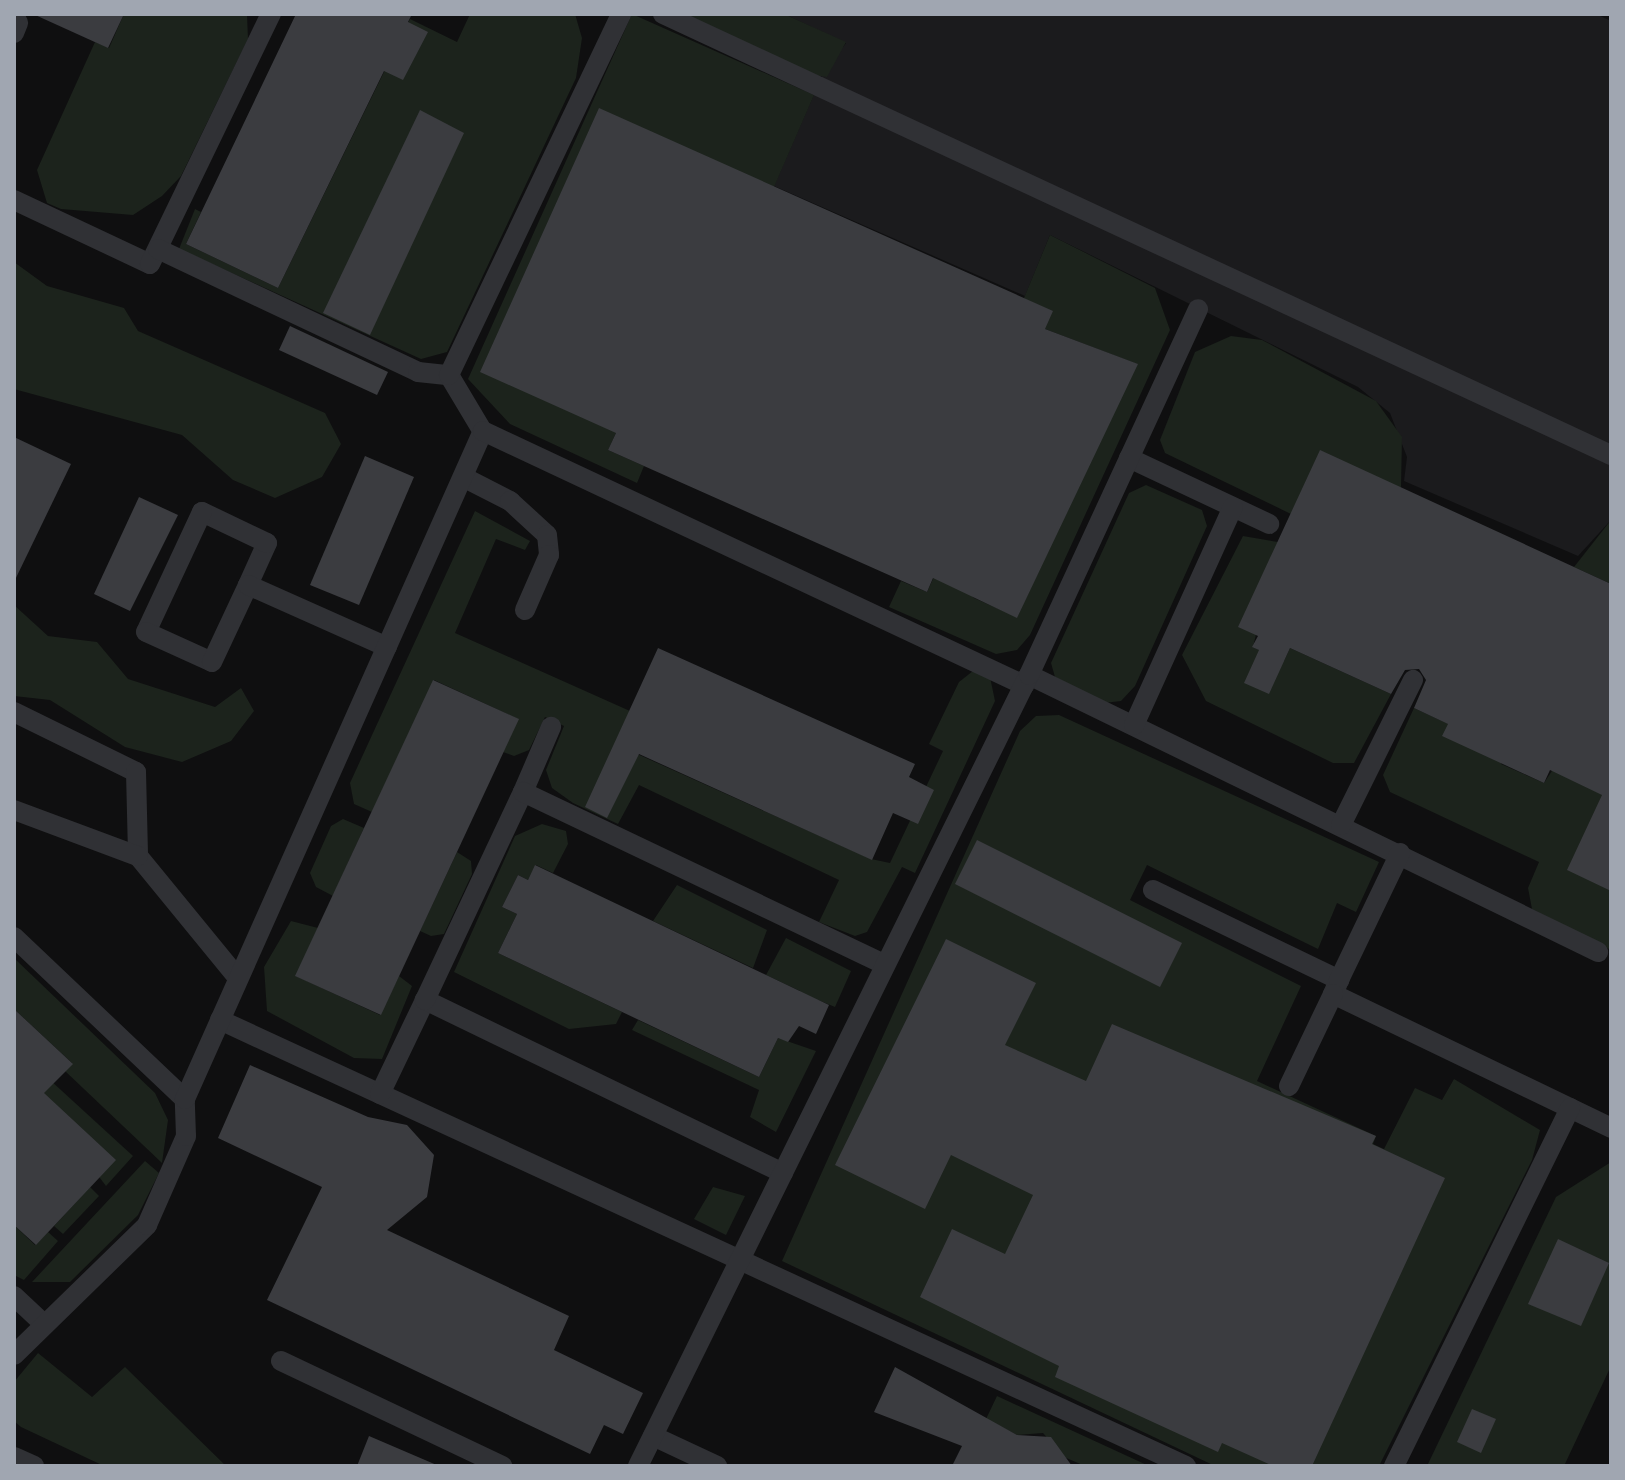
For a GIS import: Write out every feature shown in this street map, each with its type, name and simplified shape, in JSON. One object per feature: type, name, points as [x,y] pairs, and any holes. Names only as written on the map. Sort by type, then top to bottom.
[{"type":"lane","points":[[14,200],[150,264],[271,14]]},
{"type":"lane","points":[[449,375],[621,14]]},
{"type":"lane","points":[[663,14],[1611,455]]},
{"type":"lane","points":[[158,249],[418,372],[449,375]]},
{"type":"lane","points":[[638,1466],[1026,680],[1198,309]]},
{"type":"lane","points":[[449,375],[483,432],[1026,680],[1134,725],[1598,952]]},
{"type":"lane","points":[[14,1355],[147,1225],[186,1136],[185,1099],[483,432]]},
{"type":"lane","points":[[1129,458],[1269,524]]},
{"type":"lane","points":[[463,477],[510,501],[547,535],[549,555],[525,610]]},
{"type":"lane","points":[[1134,725],[1233,507]]},
{"type":"lane","points":[[202,512],[267,543],[248,585],[212,662],[146,632],[202,512]]},
{"type":"lane","points":[[248,585],[387,647]]},
{"type":"lane","points":[[1341,825],[1413,680]]},
{"type":"lane","points":[[14,712],[136,772],[138,856]]},
{"type":"lane","points":[[380,1094],[551,727]]},
{"type":"lane","points":[[523,792],[885,965]]},
{"type":"lane","points":[[14,810],[138,856],[238,978]]},
{"type":"lane","points":[[1289,1086],[1400,853]]},
{"type":"lane","points":[[1153,890],[1611,1127]]},
{"type":"lane","points":[[14,937],[185,1099]]},
{"type":"lane","points":[[425,1000],[783,1173]]},
{"type":"lane","points":[[220,1020],[1186,1466]]},
{"type":"lane","points":[[1394,1466],[1570,1108]]},
{"type":"lane","points":[[14,1296],[45,1325]]},
{"type":"lane","points":[[281,1361],[502,1466]]},
{"type":"lane","points":[[653,1436],[717,1466]]},
{"type":"lane","points":[[14,1457],[34,1466]]},
{"type":"shaded area","points":[[124,14],[247,14],[248,39],[181,176],[162,196],[133,215],[61,209],[47,203],[37,170],[95,42],[109,48]]},
{"type":"shaded area","points":[[470,14],[575,14],[582,38],[576,78],[447,352],[421,359],[179,249],[195,209],[201,212],[186,244],[278,288],[410,19],[457,42]]},
{"type":"shaded area","points":[[632,14],[814,95],[774,187],[608,450],[644,466],[637,483],[510,424],[468,379]]},
{"type":"shaded area","points":[[684,14],[784,14],[846,42],[827,77],[813,75]]},
{"type":"shaded area","points":[[784,14],[1596,14],[1611,21],[1611,520],[1578,556],[1404,481],[1407,457],[1390,413],[1358,387],[1050,235],[1025,296],[774,186],[822,76],[846,43]]},
{"type":"shaded area","points":[[1050,235],[1155,288],[1170,330],[1030,635],[1017,650],[996,654],[889,607],[901,581],[927,592],[939,566],[974,598],[1017,617],[1137,364],[1045,329],[1024,298]]},
{"type":"shaded area","points":[[14,262],[47,286],[124,308],[138,331],[325,413],[341,444],[322,477],[275,498],[233,480],[182,435],[14,389]]},
{"type":"shaded area","points":[[1231,336],[1262,340],[1376,401],[1402,437],[1401,487],[1291,514],[1165,453],[1160,440],[1195,352]]},
{"type":"shaded area","points":[[1146,485],[1202,510],[1207,526],[1135,686],[1121,701],[1104,703],[1055,677],[1051,663],[1129,493]]},
{"type":"shaded area","points":[[475,511],[530,541],[525,550],[496,539],[455,633],[630,711],[615,744],[871,859],[890,863],[943,751],[929,744],[959,682],[973,671],[990,677],[995,701],[915,873],[902,867],[867,932],[855,936],[819,922],[839,880],[639,785],[618,824],[573,803],[552,788],[546,770],[564,726],[545,717],[529,750],[514,756],[503,752],[518,719],[434,680],[372,812],[354,804],[350,783]]},
{"type":"shaded area","points":[[1611,520],[1611,584],[1574,567]]},
{"type":"shaded area","points":[[1243,536],[1278,542],[1253,647],[1284,661],[1290,648],[1391,694],[1354,763],[1333,763],[1206,701],[1182,655]]},
{"type":"shaded area","points":[[14,605],[48,636],[97,642],[128,679],[215,707],[241,688],[254,711],[231,741],[182,762],[125,747],[50,700],[14,696]]},
{"type":"shaded area","points":[[1611,681],[1611,950],[1532,909],[1528,888],[1539,862],[1390,792],[1383,775],[1414,708],[1507,751],[1501,764],[1544,783]]},
{"type":"shaded area","points":[[1059,715],[1379,862],[1356,912],[1337,903],[1318,949],[1147,865],[1130,900],[1301,986],[1257,1081],[1376,1136],[1373,1144],[1384,1149],[1415,1088],[1442,1100],[1454,1079],[1540,1130],[1532,1160],[1379,1466],[1215,1466],[782,1261],[1020,731],[1036,716]]},
{"type":"shaded area","points":[[343,819],[364,828],[333,896],[316,887],[310,873],[331,826]]},
{"type":"shaded area","points":[[542,824],[566,831],[568,844],[553,873],[536,865],[528,880],[518,875],[502,907],[517,914],[498,953],[622,1012],[616,1024],[569,1029],[454,972],[515,836]]},
{"type":"shaded area","points":[[457,852],[471,861],[472,874],[444,934],[431,936],[420,931]]},
{"type":"shaded area","points":[[677,885],[767,930],[753,968],[653,921]]},
{"type":"shaded area","points":[[291,921],[318,928],[296,976],[380,1015],[399,976],[412,986],[382,1059],[354,1058],[267,1011],[264,967]]},
{"type":"shaded area","points":[[786,938],[851,971],[835,1007],[818,1000],[804,1028],[792,1009],[800,991],[766,975]]},
{"type":"shaded area","points":[[14,958],[155,1093],[168,1120],[162,1163],[65,1071],[72,1063],[14,1009]]},
{"type":"shaded area","points":[[638,1020],[759,1077],[778,1038],[816,1051],[776,1132],[750,1117],[759,1090],[632,1030]]},
{"type":"shaded area","points":[[14,1047],[133,1156],[106,1186],[14,1065]]},
{"type":"shaded area","points":[[145,1161],[159,1173],[138,1215],[70,1282],[32,1282]]},
{"type":"shaded area","points":[[1611,1162],[1611,1366],[1564,1466],[1427,1466],[1556,1197]]},
{"type":"shaded area","points":[[90,1187],[99,1196],[63,1234],[54,1226]]},
{"type":"shaded area","points":[[713,1187],[745,1196],[726,1235],[694,1219]]},
{"type":"shaded area","points":[[14,1225],[35,1245],[48,1232],[58,1241],[24,1280],[14,1275]]},
{"type":"shaded area","points":[[38,1353],[92,1397],[125,1367],[226,1466],[104,1466],[21,1427],[14,1421],[14,1382]]},
{"type":"shaded area","points":[[997,1396],[1149,1466],[1085,1466],[1064,1457],[1043,1433],[1017,1435],[986,1419]]},
{"type":"building","points":[[33,14],[124,14],[108,48]]},
{"type":"building","points":[[296,14],[412,14],[408,22],[428,32],[403,80],[384,71],[278,288],[186,244]]},
{"type":"building","points":[[599,108],[1053,311],[1045,329],[1138,364],[1017,618],[933,578],[927,592],[608,450],[616,433],[480,372]]},
{"type":"building","points":[[420,110],[464,133],[370,335],[323,313]]},
{"type":"building","points":[[290,326],[388,372],[377,395],[279,350]]},
{"type":"building","points":[[14,437],[71,464],[14,582]]},
{"type":"building","points":[[1320,450],[1611,584],[1611,891],[1567,870],[1602,795],[1550,770],[1544,783],[1442,736],[1448,724],[1414,708],[1426,680],[1419,669],[1405,670],[1391,694],[1290,648],[1269,694],[1244,683],[1259,650],[1252,647],[1258,636],[1238,627]]},
{"type":"building","points":[[365,456],[414,477],[359,605],[310,585]]},
{"type":"building","points":[[139,497],[178,515],[130,611],[94,594]]},
{"type":"building","points":[[658,648],[915,764],[909,777],[934,790],[918,824],[893,813],[872,860],[639,754],[607,818],[585,807]]},
{"type":"building","points":[[433,680],[519,719],[381,1015],[295,976]]},
{"type":"building","points":[[977,840],[1182,943],[1160,987],[955,884]]},
{"type":"building","points":[[535,865],[829,1005],[816,1034],[799,1026],[788,1042],[778,1038],[759,1077],[498,953],[517,914],[502,907],[518,875],[528,880]]},
{"type":"building","points":[[946,939],[1036,983],[1005,1045],[1086,1081],[1112,1024],[1376,1136],[1372,1144],[1445,1178],[1312,1466],[1273,1466],[1222,1443],[1218,1452],[1055,1377],[1059,1366],[920,1297],[952,1229],[1005,1254],[1033,1195],[951,1155],[925,1209],[835,1165]]},
{"type":"building","points":[[14,1009],[73,1064],[44,1093],[116,1160],[36,1245],[14,1225]]},
{"type":"building","points":[[250,1065],[368,1117],[407,1125],[434,1155],[427,1197],[387,1230],[569,1316],[554,1350],[643,1393],[623,1434],[604,1425],[590,1454],[267,1300],[322,1187],[218,1138]]},
{"type":"building","points":[[1558,1239],[1609,1263],[1581,1326],[1528,1304]]},
{"type":"building","points":[[895,1367],[1017,1435],[1051,1437],[1072,1466],[952,1466],[962,1446],[874,1412]]},
{"type":"building","points":[[1472,1409],[1496,1419],[1481,1453],[1457,1442]]},
{"type":"building","points":[[369,1436],[439,1466],[357,1466]]}]
